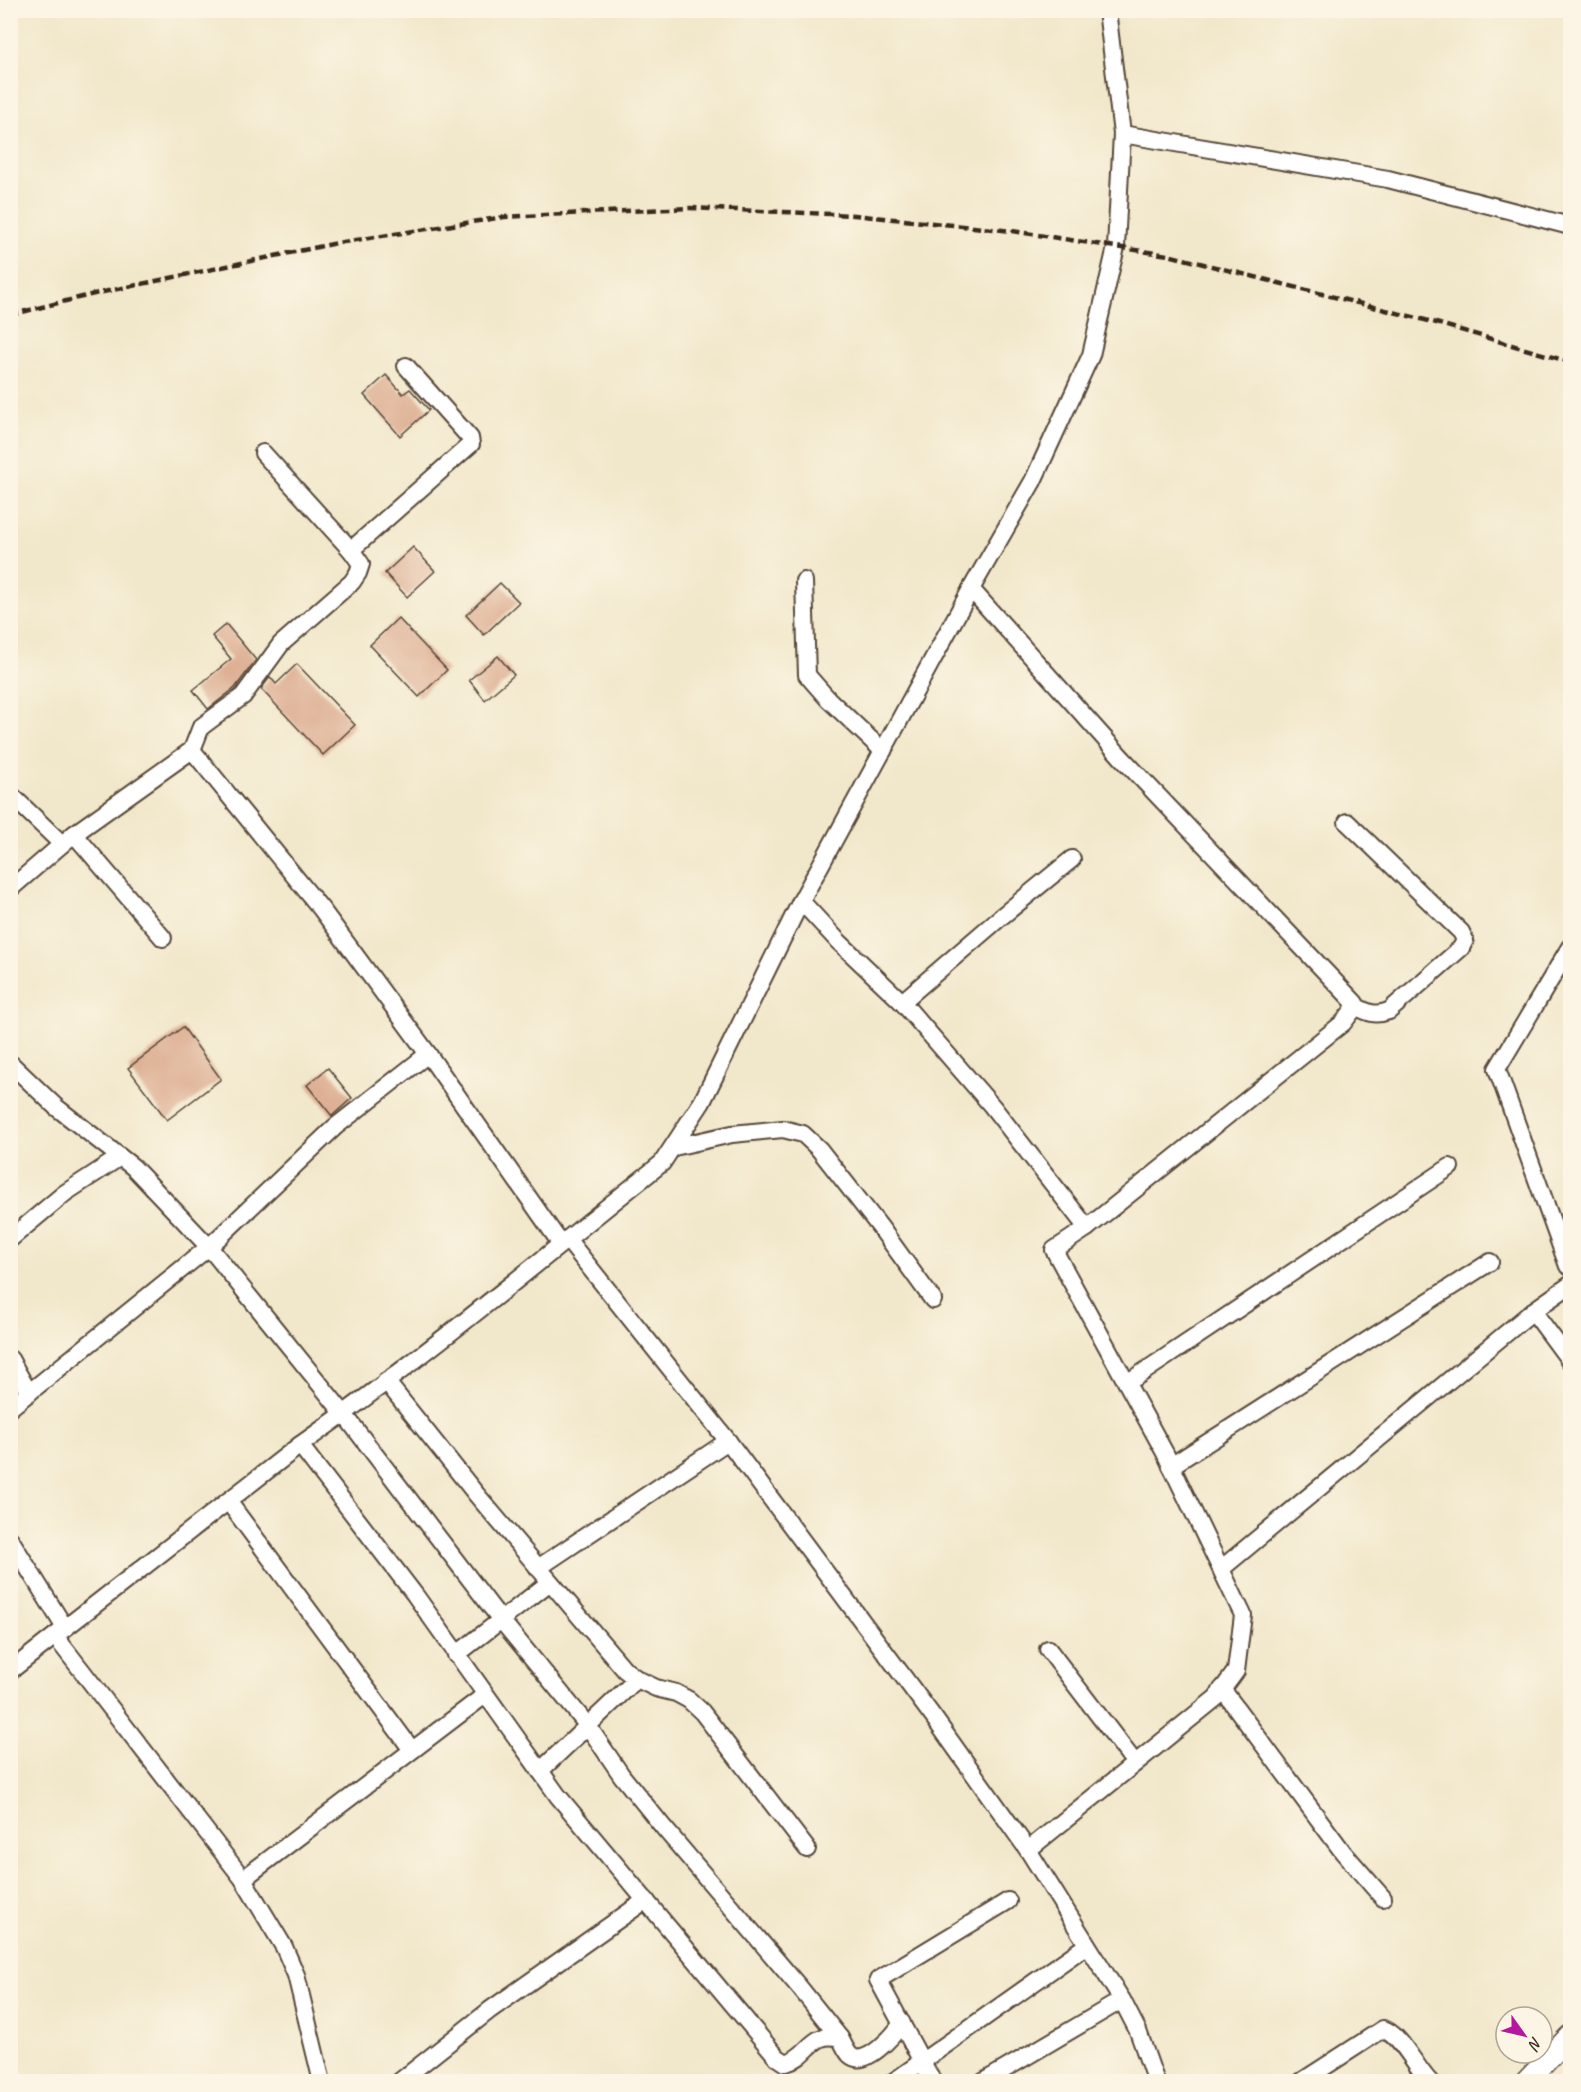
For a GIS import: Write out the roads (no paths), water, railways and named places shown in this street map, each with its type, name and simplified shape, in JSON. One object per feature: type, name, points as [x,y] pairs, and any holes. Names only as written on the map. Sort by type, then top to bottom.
[{"type":"street","points":[[10,1671],[300,1445],[387,1381],[662,1163],[674,1147],[702,1102],[801,901],[971,589],[1034,482],[1091,355],[1116,247],[1122,134],[1107,10]]},
{"type":"street","points":[[1122,134],[1388,179],[1570,226]]},
{"type":"street","points":[[351,550],[471,444],[470,438],[406,366]]},
{"type":"street","points":[[10,889],[68,839],[192,750],[201,727],[243,696],[281,644],[352,582],[358,573],[361,564],[351,550],[263,453]]},
{"type":"street","points":[[804,581],[807,675],[828,699],[883,751]]},
{"type":"street","points":[[971,589],[1122,758],[1353,999],[1356,1006],[1371,1014],[1379,1015],[1389,1011],[1461,948],[1465,940],[1461,932],[1347,822]]},
{"type":"street","points":[[192,750],[322,909],[564,1241],[728,1441],[934,1718],[1028,1850],[1122,2000],[1138,2031],[1156,2082]]},
{"type":"street","points":[[10,794],[68,839],[163,938]]},
{"type":"street","points":[[902,1002],[1072,859]]},
{"type":"street","points":[[801,901],[902,1002],[992,1106],[1086,1228]]},
{"type":"street","points":[[1221,1569],[1533,1311],[1570,1285],[1569,1265],[1497,1069],[1570,947]]},
{"type":"street","points":[[1028,1850],[1216,1698],[1236,1671],[1243,1615],[1171,1466],[1054,1250],[1086,1228],[1343,1023],[1356,1006]]},
{"type":"street","points":[[10,1408],[209,1247],[335,1127],[428,1054]]},
{"type":"street","points":[[11,1064],[56,1107],[151,1183],[209,1247],[344,1414],[501,1620],[588,1726],[622,1776],[800,1988],[840,2038],[850,2056],[859,2059],[867,2057],[888,2040],[902,2023]]},
{"type":"street","points":[[674,1147],[732,1134],[783,1129],[803,1134],[819,1149],[933,1300]]},
{"type":"street","points":[[10,1239],[65,1193],[120,1157]]},
{"type":"street","points":[[1127,1383],[1450,1167]]},
{"type":"street","points":[[1171,1466],[1490,1262]]},
{"type":"street","points":[[1533,1311],[1570,1361]]},
{"type":"street","points":[[10,1359],[28,1393]]},
{"type":"street","points":[[387,1381],[476,1494],[625,1670],[656,1688],[676,1693],[689,1700],[702,1712],[807,1849]]},
{"type":"street","points":[[538,1568],[728,1441]]},
{"type":"street","points":[[300,1445],[415,1595],[570,1811],[777,2057],[786,2063],[795,2061],[822,2037],[829,2035],[840,2038]]},
{"type":"street","points":[[228,1501],[412,1750]]},
{"type":"street","points":[[10,1539],[60,1632],[243,1879],[284,1947],[296,1975],[322,2082]]},
{"type":"street","points":[[456,1654],[550,1582]]},
{"type":"street","points":[[1048,1649],[1135,1763]]},
{"type":"street","points":[[540,1771],[637,1679]]},
{"type":"street","points":[[1222,1689],[1343,1852],[1383,1898]]},
{"type":"street","points":[[243,1879],[485,1695]]},
{"type":"street","points":[[399,2082],[490,2010],[646,1900]]},
{"type":"street","points":[[933,2082],[878,1980],[1008,1900]]},
{"type":"street","points":[[893,2082],[1087,1945]]},
{"type":"street","points":[[983,2082],[1122,2000]]},
{"type":"street","points":[[1301,2082],[1383,2029],[1396,2036],[1430,2082]]},
{"type":"street","points":[[1526,2082],[1570,2036]]},
{"type":"railway","points":[[10,315],[94,294],[337,243],[504,217],[689,208],[854,215],[1012,231],[1168,255],[1433,322],[1570,362]]}]
